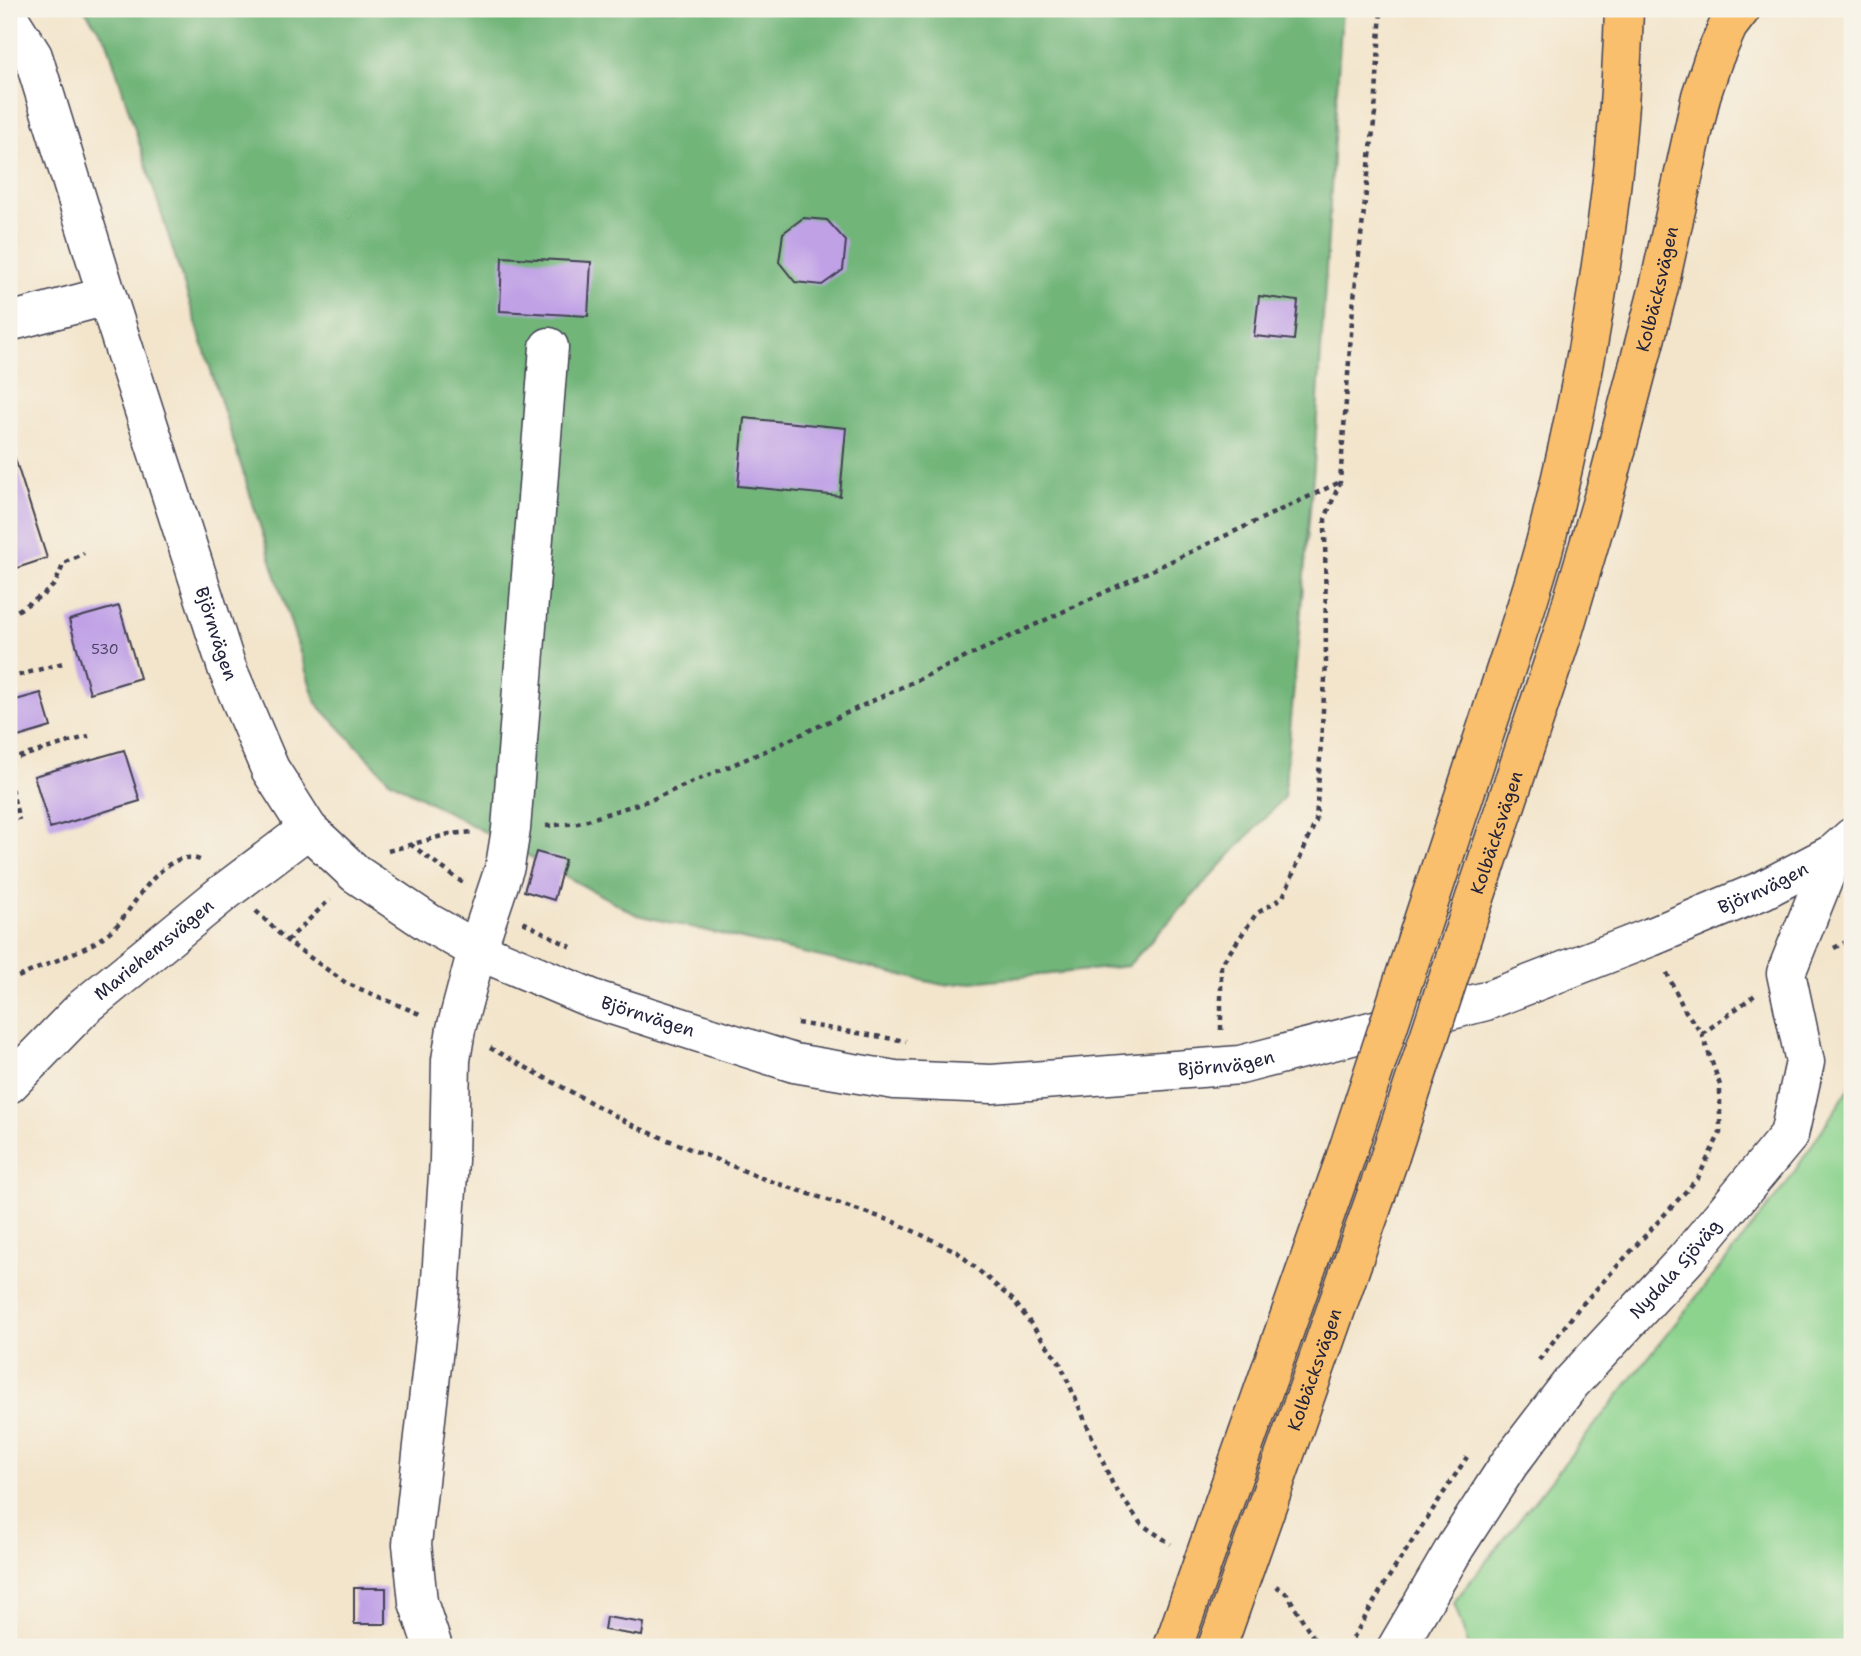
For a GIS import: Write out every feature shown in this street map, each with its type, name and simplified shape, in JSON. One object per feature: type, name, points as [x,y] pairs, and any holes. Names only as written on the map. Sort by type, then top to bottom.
[{"type":"highway","points":[[1173,1647],[1346,1156],[1546,538],[1575,414],[1597,299],[1607,227],[1624,9]]},
{"type":"highway","name":"Kolbäcksvägen","points":[[1217,1647],[1390,1156],[1562,636],[1610,474],[1659,287],[1701,96],[1728,26],[1741,9]]},
{"type":"street","name":"Björnvägen","points":[[9,19],[33,55],[107,296],[227,668],[270,769],[308,829],[356,874],[429,923],[477,950],[593,999],[794,1063],[895,1080],[992,1084],[1240,1065],[1486,1001],[1763,890],[1843,845]]},
{"type":"street","points":[[9,321],[107,296]]},
{"type":"street","points":[[433,1647],[418,1602],[412,1544],[440,1294],[449,1160],[451,1060],[456,1029],[477,950],[505,866],[511,829],[549,347]]},
{"type":"street","name":"Mariehemsvägen","points":[[9,1084],[83,1008],[242,897],[308,829]]},
{"type":"street","name":"Nydala Sjöväg","points":[[1397,1647],[1456,1546],[1509,1464],[1571,1383],[1687,1258],[1789,1135],[1805,1062],[1786,972],[1843,845]]},
{"type":"path","points":[[1221,1034],[1221,965],[1256,914],[1283,897],[1316,821],[1326,663],[1325,519],[1340,482],[1353,307],[1375,113],[1381,9]]},
{"type":"path","points":[[287,941],[356,874],[387,851],[449,834],[578,823],[653,799],[772,748],[1340,482]]},
{"type":"path","points":[[9,616],[44,594],[55,584],[64,563],[84,552]]},
{"type":"path","points":[[9,678],[63,663]]},
{"type":"path","points":[[9,760],[89,736]]},
{"type":"path","points":[[9,779],[19,820]]},
{"type":"path","points":[[410,844],[492,905],[575,949]]},
{"type":"path","points":[[9,981],[93,944],[118,924],[151,881],[164,869],[178,859],[197,858],[208,864],[287,941],[346,983],[456,1029],[636,1127],[764,1179],[892,1221],[956,1251],[1022,1311],[1059,1363],[1112,1485],[1141,1524],[1174,1546]]},
{"type":"path","points":[[792,1022],[915,1043]]},
{"type":"path","points":[[1276,1586],[1287,1594],[1319,1647]]},
{"type":"green space","points":[[84,9],[1342,9],[1314,465],[1284,797],[1128,966],[943,985],[637,915],[389,780],[316,703],[107,41]]},
{"type":"green space","points":[[1852,1084],[1852,1647],[1469,1647],[1454,1602],[1787,1183]]},
{"type":"building","points":[[803,218],[827,220],[846,241],[843,270],[822,285],[795,282],[779,262],[783,233]]},
{"type":"building","points":[[502,257],[591,262],[588,316],[500,311]]},
{"type":"building","points":[[1259,296],[1298,301],[1294,340],[1254,336]]},
{"type":"building","points":[[744,418],[846,428],[840,496],[738,486]]},
{"type":"building","points":[[9,440],[47,558],[11,570],[9,563]]},
{"type":"building","points":[[119,606],[140,678],[90,693],[69,620]]},
{"type":"building","points":[[41,693],[51,727],[18,737],[9,702]]},
{"type":"building","points":[[124,750],[140,801],[50,828],[34,776]]},
{"type":"building","points":[[536,852],[565,860],[554,900],[524,891]]},
{"type":"building","points":[[354,1588],[386,1588],[386,1624],[354,1624]]},
{"type":"building","points":[[606,1617],[644,1623],[642,1636],[604,1630]]}]
